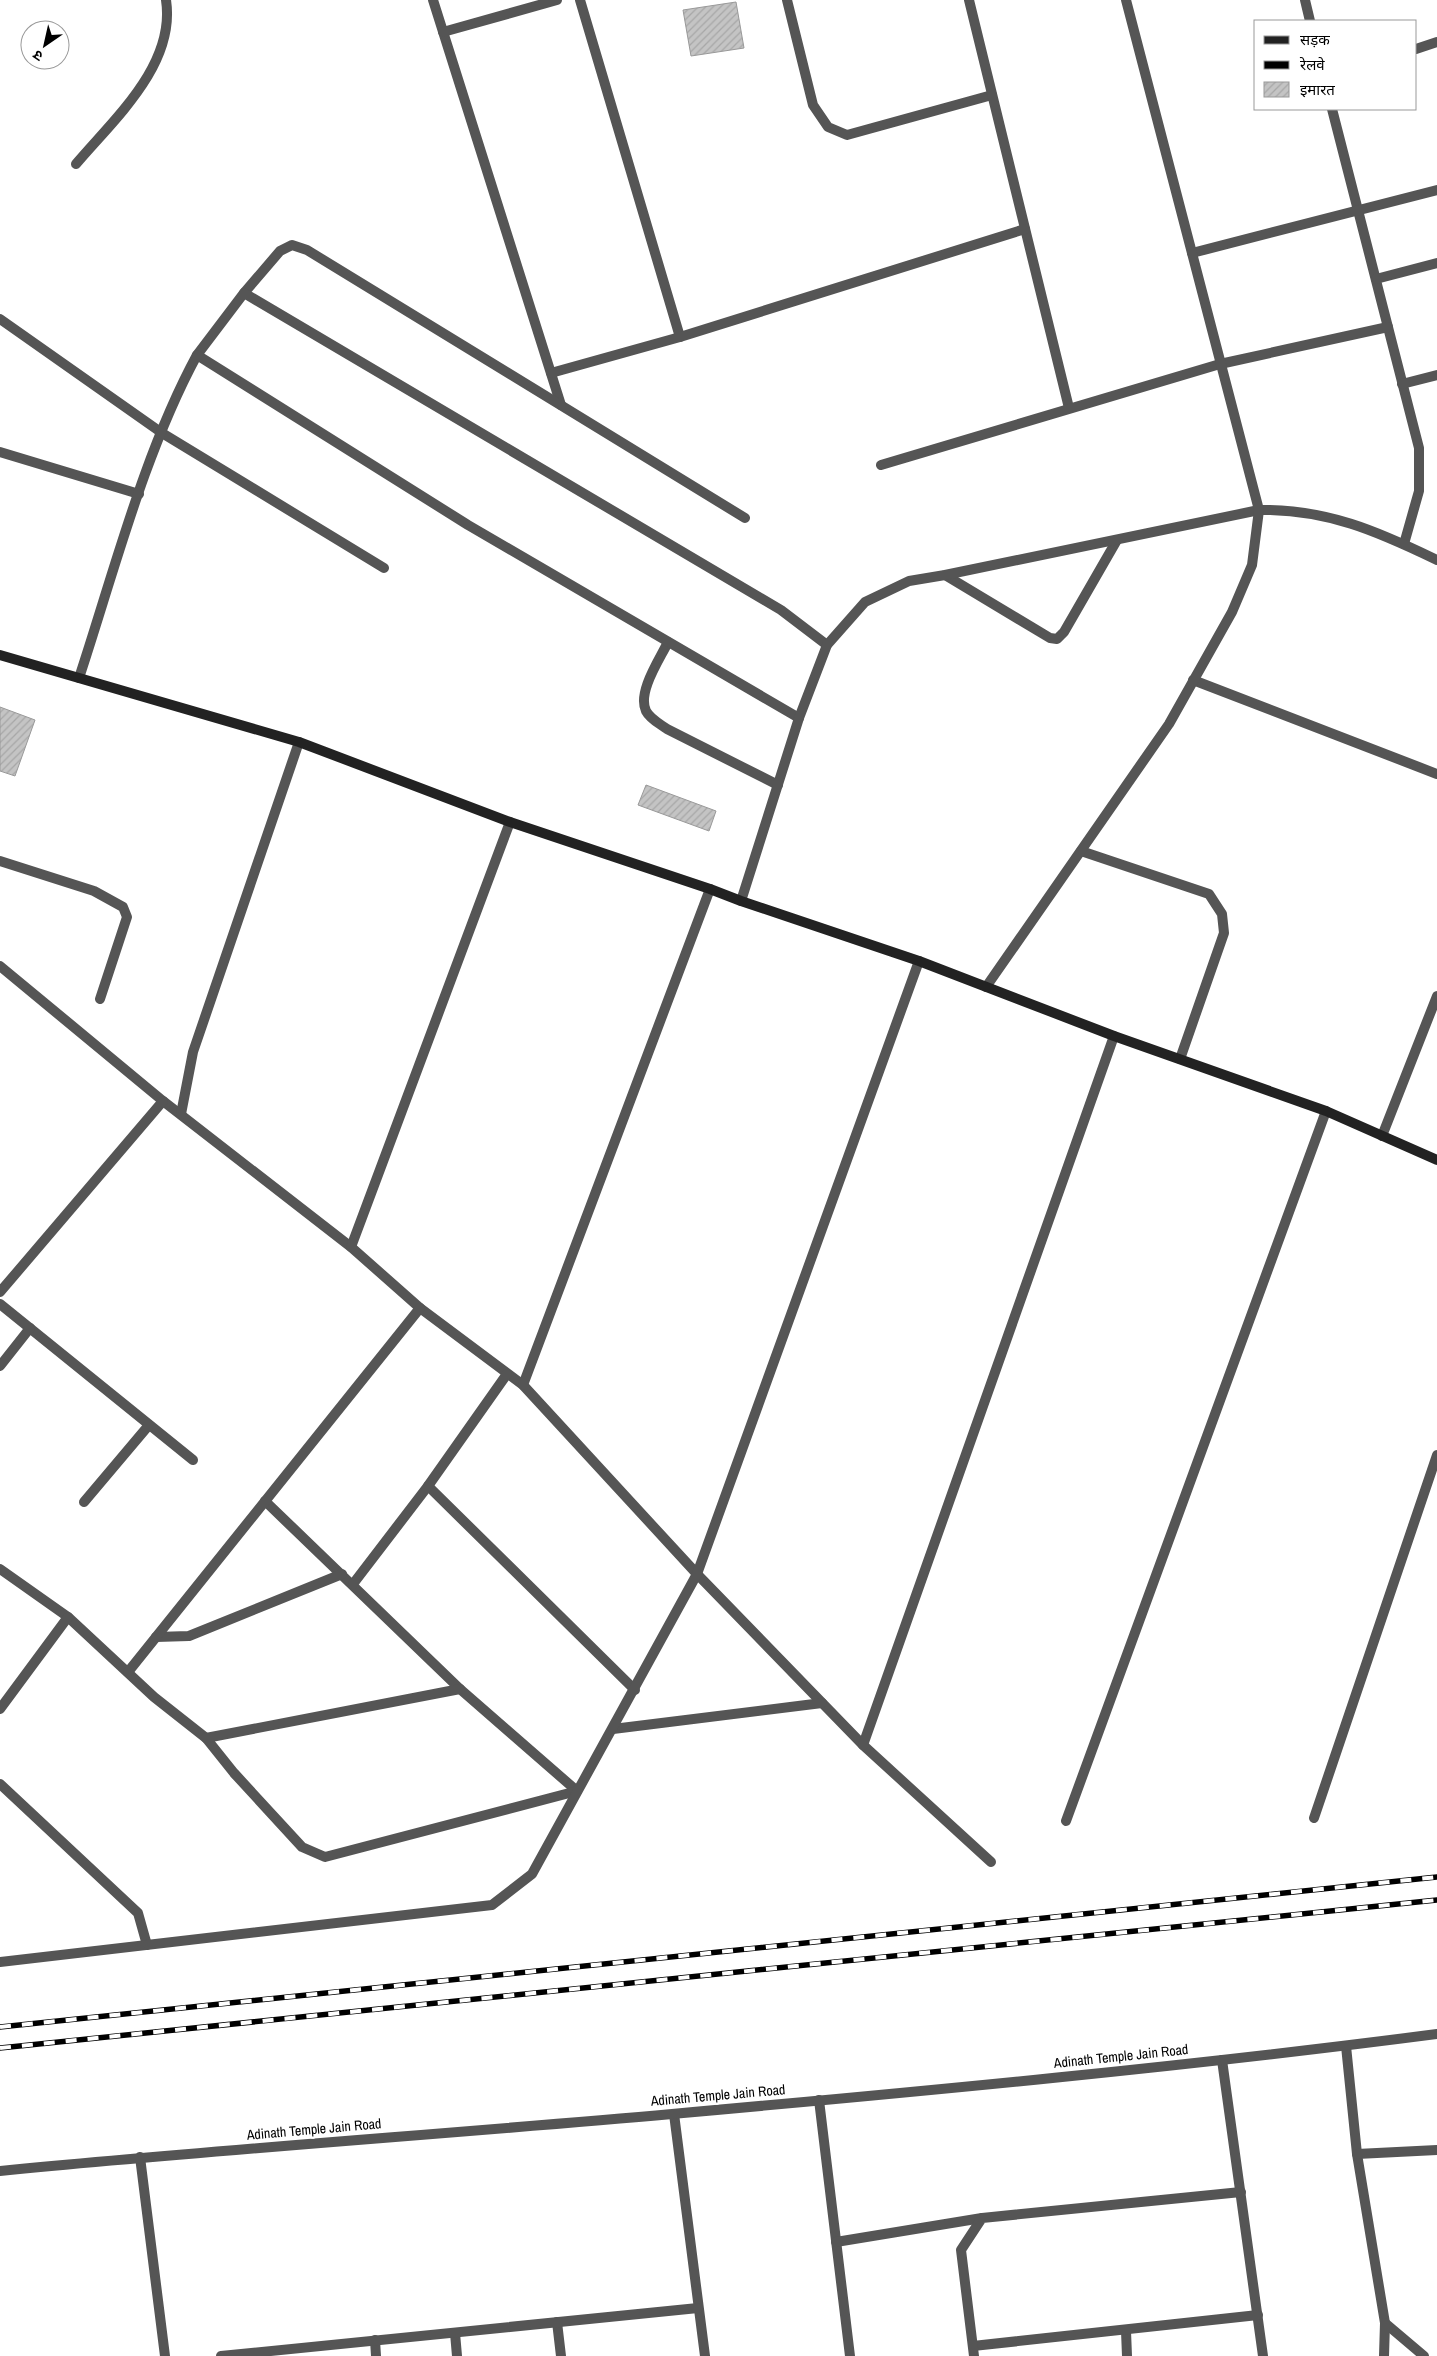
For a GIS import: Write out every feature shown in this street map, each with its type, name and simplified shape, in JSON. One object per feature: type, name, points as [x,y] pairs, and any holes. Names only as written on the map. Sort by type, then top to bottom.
[{"type":"street","points":[[76,164],[145,82],[163,46],[167,12],[166,0]]},
{"type":"street","points":[[433,0],[561,405]]},
{"type":"street","points":[[444,32],[557,0]]},
{"type":"street","points":[[580,0],[680,337]]},
{"type":"street","points":[[786,0],[813,105],[828,127],[848,135],[992,95]]},
{"type":"street","points":[[969,0],[1069,408]]},
{"type":"street","points":[[986,987],[1169,724],[1232,612],[1252,565],[1259,510],[1126,0]]},
{"type":"street","points":[[1305,0],[1310,20]]},
{"type":"street","points":[[1417,49],[1437,42]]},
{"type":"street","points":[[1332,110],[1419,448],[1419,490],[1404,544]]},
{"type":"street","points":[[1192,253],[1437,190]]},
{"type":"street","points":[[551,373],[680,337],[1025,229]]},
{"type":"street","points":[[79,678],[139,494],[179,388],[197,355],[244,293],[280,251],[292,246],[307,250],[745,518]]},
{"type":"street","points":[[1376,279],[1437,263]]},
{"type":"street","points":[[244,293],[781,610],[827,645]]},
{"type":"street","points":[[0,319],[162,433],[384,568]]},
{"type":"street","points":[[881,466],[1220,364],[1388,327]]},
{"type":"street","points":[[197,355],[468,525],[799,718]]},
{"type":"street","points":[[1402,384],[1437,375]]},
{"type":"street","points":[[0,452],[139,494]]},
{"type":"street","points":[[740,901],[799,718],[827,645],[865,602],[909,581],[945,576],[1259,510],[1290,510],[1344,520],[1404,544],[1437,560]]},
{"type":"street","points":[[945,576],[1050,638],[1057,639],[1064,632],[1117,540]]},
{"type":"street","points":[[668,642],[643,694],[646,711],[667,729],[778,785]]},
{"type":"street","points":[[0,655],[299,742],[510,822],[710,888],[740,901],[918,961],[1114,1036],[1326,1111],[1437,1160]]},
{"type":"street","points":[[1193,680],[1437,774]]},
{"type":"street","points":[[181,1114],[193,1052],[299,742]]},
{"type":"street","points":[[351,1247],[510,822]]},
{"type":"street","points":[[1081,851],[1209,894],[1222,914],[1224,933],[1180,1059]]},
{"type":"street","points":[[0,861],[94,891],[123,907],[127,917],[100,999]]},
{"type":"street","points":[[523,1386],[710,888]]},
{"type":"street","points":[[0,1962],[492,1905],[532,1874],[635,1690],[697,1574],[918,961]]},
{"type":"street","points":[[0,966],[163,1101],[351,1247],[420,1308],[523,1386],[697,1574],[863,1745],[991,1862]]},
{"type":"street","points":[[1382,1136],[1437,996]]},
{"type":"street","points":[[863,1745],[1114,1036]]},
{"type":"street","points":[[0,1292],[163,1101]]},
{"type":"street","points":[[1066,1821],[1326,1111]]},
{"type":"street","points":[[0,1304],[193,1460]]},
{"type":"street","points":[[128,1672],[420,1308]]},
{"type":"street","points":[[0,1366],[30,1328]]},
{"type":"street","points":[[353,1584],[428,1486],[507,1374]]},
{"type":"street","points":[[84,1502],[149,1424]]},
{"type":"street","points":[[1314,1818],[1437,1455]]},
{"type":"street","points":[[428,1486],[635,1690]]},
{"type":"street","points":[[265,1501],[460,1689],[577,1791]]},
{"type":"street","points":[[0,1569],[68,1618],[154,1697],[206,1738],[234,1774],[302,1847],[326,1857],[577,1791]]},
{"type":"street","points":[[156,1637],[189,1636],[342,1574]]},
{"type":"street","points":[[0,1709],[68,1618]]},
{"type":"street","points":[[206,1738],[460,1689]]},
{"type":"street","points":[[613,1730],[822,1703]]},
{"type":"street","points":[[0,1784],[138,1913],[147,1945]]},
{"type":"street","name":"Adinath Temple Jain Road","points":[[0,2171],[140,2157],[674,2114],[1222,2060],[1437,2034]]},
{"type":"street","points":[[1346,2046],[1357,2154],[1385,2323],[1384,2356]]},
{"type":"street","points":[[1222,2060],[1263,2356]]},
{"type":"street","points":[[819,2100],[850,2356]]},
{"type":"street","points":[[674,2114],[705,2356]]},
{"type":"street","points":[[1357,2154],[1437,2150]]},
{"type":"street","points":[[140,2157],[165,2356]]},
{"type":"street","points":[[836,2242],[982,2218],[1241,2192]]},
{"type":"street","points":[[982,2218],[961,2250],[974,2351],[1126,2330],[1258,2315]]},
{"type":"street","points":[[221,2356],[698,2308]]},
{"type":"street","points":[[557,2322],[562,2356]]},
{"type":"street","points":[[1385,2323],[1424,2356]]},
{"type":"street","points":[[1126,2330],[1128,2356]]},
{"type":"street","points":[[455,2332],[457,2356]]},
{"type":"street","points":[[375,2340],[376,2356]]},
{"type":"building","points":[[736,2],[744,48],[691,56],[683,10]]},
{"type":"building","points":[[0,707],[35,720],[15,776],[0,771]]},
{"type":"building","points":[[646,785],[716,811],[709,831],[638,805]]},
{"type":"railway","points":[[0,2027],[1437,1877]]},
{"type":"railway","points":[[0,2048],[1437,1900]]}]
